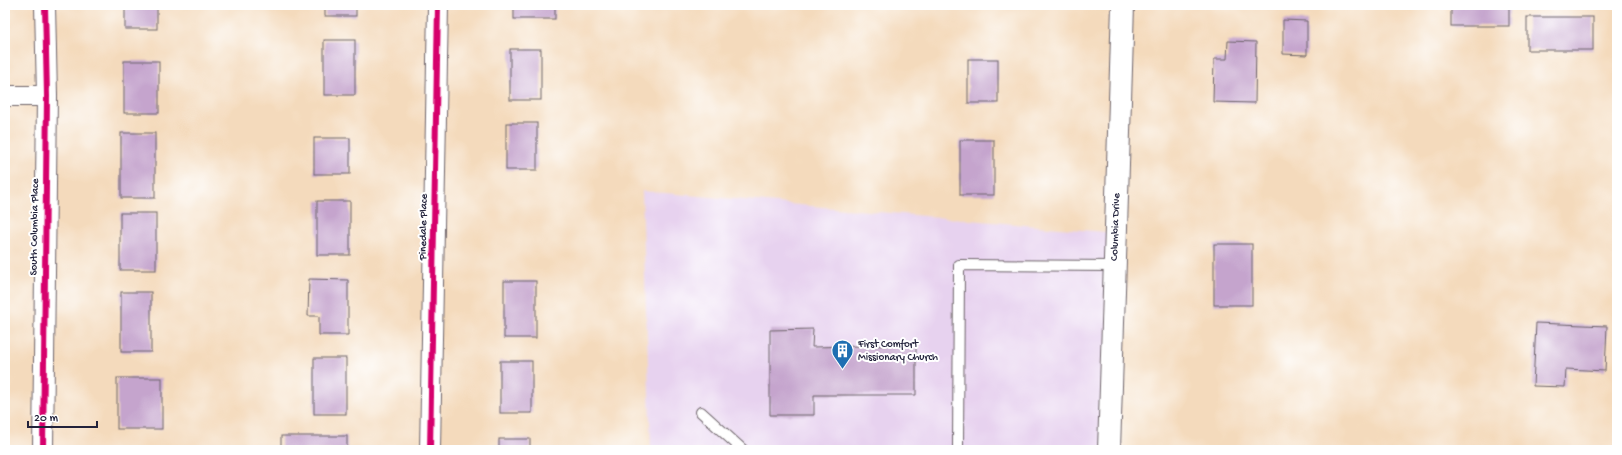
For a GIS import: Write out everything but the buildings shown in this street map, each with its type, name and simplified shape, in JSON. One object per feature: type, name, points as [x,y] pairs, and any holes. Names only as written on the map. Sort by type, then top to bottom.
[{"type":"main road","name":"Columbia Drive","points":[[1109,450],[1123,5]]},
{"type":"street","name":"South Columbia Place","points":[[43,450],[47,96],[45,5]]},
{"type":"street","name":"Pinedale Place","points":[[430,450],[438,5]]},
{"type":"street","points":[[5,96],[47,96]]},
{"type":"lane","points":[[958,450],[959,265],[1115,266]]},
{"type":"lane","points":[[701,412],[743,450]]},
{"type":"shaded area","points":[[642,191],[1116,233],[1109,450],[651,450]]},
{"type":"cycle path","points":[[43,450],[47,96],[45,5]]},
{"type":"cycle path","points":[[430,450],[438,5]]},
{"type":"place","name":"First Comfort Missionary Church","points":[[843,370]]}]
